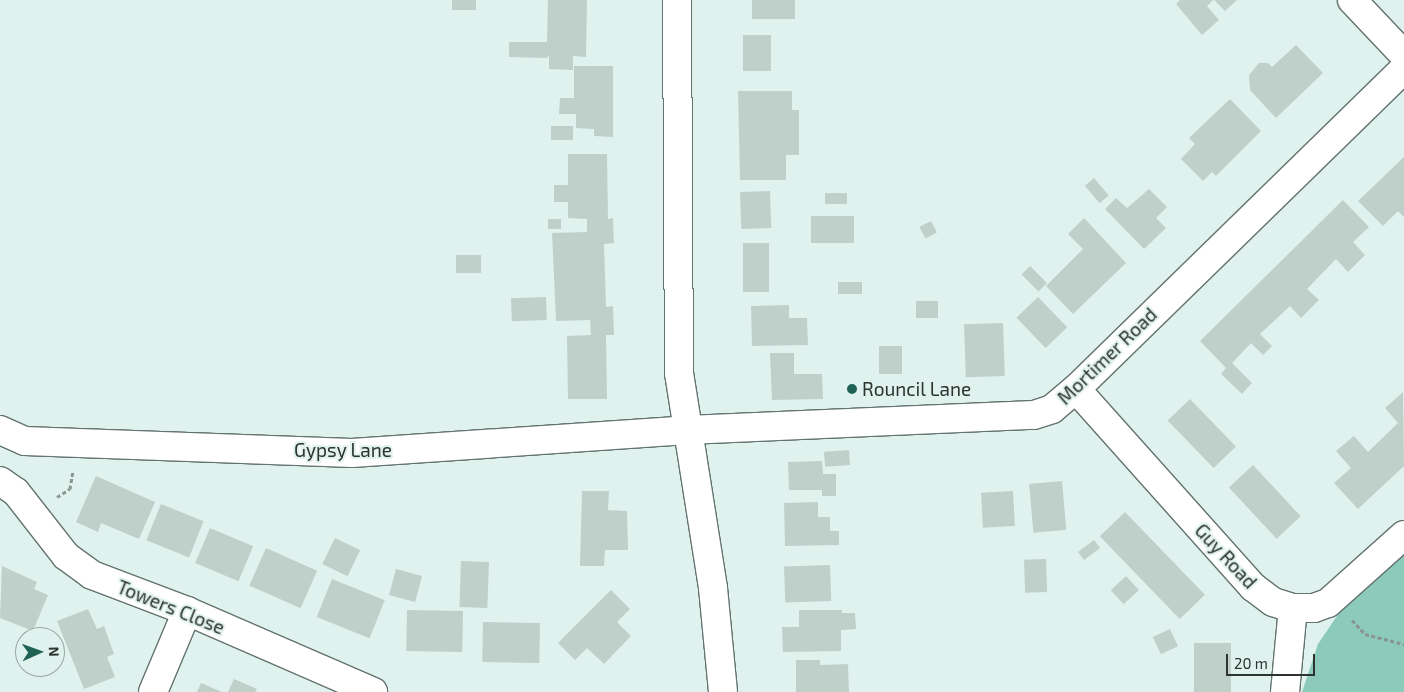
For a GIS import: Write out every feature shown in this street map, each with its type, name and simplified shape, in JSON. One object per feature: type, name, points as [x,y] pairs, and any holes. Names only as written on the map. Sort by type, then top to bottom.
[{"type":"street","points":[[677,0],[679,364],[687,430],[713,588],[723,692]]},
{"type":"street","points":[[1352,0],[1404,55]]},
{"type":"street","name":"Mortimer Road","points":[[687,430],[1019,417],[1052,408],[1076,389],[1404,70]]},
{"type":"street","name":"Guy Road","points":[[1076,389],[1253,587],[1273,602],[1293,608],[1314,608],[1328,603],[1404,535]]},
{"type":"street","name":"Gypsy Lane","points":[[0,430],[25,441],[352,453],[687,430]]},
{"type":"street","name":"Towers Close","points":[[0,480],[16,492],[66,556],[92,576],[187,611],[373,692]]},
{"type":"street","points":[[1285,692],[1293,608]]},
{"type":"street","points":[[153,692],[187,611]]},
{"type":"path","points":[[32,514],[70,489],[78,443]]},
{"type":"path","points":[[1348,617],[1365,634],[1404,644]]},
{"type":"green space","points":[[1404,552],[1404,692],[1302,692],[1318,644],[1341,610]]},
{"type":"building","points":[[452,0],[476,0],[476,10],[452,10]]},
{"type":"building","points":[[548,0],[587,0],[586,57],[573,56],[573,70],[549,69],[549,55],[547,58],[509,57],[509,42],[547,42]]},
{"type":"building","points":[[752,0],[795,0],[795,19],[752,19]]},
{"type":"building","points":[[1180,0],[1213,0],[1207,6],[1219,20],[1202,35],[1176,4]]},
{"type":"building","points":[[1214,0],[1237,0],[1225,11]]},
{"type":"building","points":[[743,35],[771,35],[771,71],[743,71]]},
{"type":"building","points":[[1296,45],[1323,73],[1276,118],[1250,90],[1249,75],[1259,63],[1268,63],[1272,67]]},
{"type":"building","points":[[574,66],[613,66],[613,137],[594,136],[594,129],[576,128],[576,114],[559,114],[560,98],[574,98]]},
{"type":"building","points":[[738,91],[792,91],[792,110],[799,110],[799,155],[786,155],[786,180],[740,180]]},
{"type":"building","points":[[1230,99],[1261,131],[1216,176],[1212,172],[1203,181],[1181,159],[1195,144],[1189,138]]},
{"type":"building","points":[[551,126],[573,126],[573,140],[551,140]]},
{"type":"building","points":[[568,154],[607,154],[608,219],[613,218],[614,243],[604,244],[606,307],[613,306],[614,335],[606,335],[607,399],[568,399],[567,336],[591,335],[590,320],[556,321],[552,233],[587,232],[587,219],[568,218],[568,202],[554,202],[554,185],[568,185]]},
{"type":"building","points":[[1404,157],[1404,217],[1398,211],[1383,226],[1358,201]]},
{"type":"building","points":[[1094,178],[1109,196],[1100,203],[1085,186]]},
{"type":"building","points":[[1149,189],[1167,207],[1156,218],[1166,228],[1144,249],[1105,209],[1116,198],[1127,208]]},
{"type":"building","points":[[770,191],[771,228],[741,229],[740,192]]},
{"type":"building","points":[[825,193],[847,193],[847,204],[825,204]]},
{"type":"building","points":[[1343,200],[1369,227],[1353,242],[1365,255],[1348,272],[1336,259],[1307,289],[1319,300],[1301,318],[1290,306],[1260,334],[1272,346],[1263,355],[1251,343],[1232,363],[1252,383],[1242,394],[1221,374],[1226,368],[1200,341]]},
{"type":"building","points":[[811,216],[854,216],[854,243],[811,243]]},
{"type":"building","points":[[1084,218],[1126,263],[1073,314],[1046,286],[1083,249],[1068,234]]},
{"type":"building","points":[[548,219],[561,219],[561,229],[548,229]]},
{"type":"building","points":[[931,221],[937,233],[925,238],[919,227]]},
{"type":"building","points":[[743,243],[769,243],[769,292],[743,292]]},
{"type":"building","points":[[456,255],[481,255],[481,273],[456,273]]},
{"type":"building","points":[[1030,266],[1047,283],[1038,291],[1022,274]]},
{"type":"building","points":[[838,282],[862,282],[862,294],[838,294]]},
{"type":"building","points":[[546,297],[547,320],[512,321],[511,298]]},
{"type":"building","points":[[1038,297],[1067,327],[1046,348],[1016,318]]},
{"type":"building","points":[[916,301],[938,301],[938,318],[916,318]]},
{"type":"building","points":[[789,305],[789,318],[807,318],[808,345],[752,346],[751,306]]},
{"type":"building","points":[[1003,323],[1005,376],[966,377],[964,324]]},
{"type":"building","points":[[879,346],[902,346],[902,374],[879,374]]},
{"type":"building","points":[[770,353],[794,353],[794,374],[822,374],[823,399],[772,400]]},
{"type":"building","points":[[1403,392],[1404,466],[1358,509],[1334,483],[1351,468],[1336,451],[1354,436],[1368,452],[1398,423],[1385,408]]},
{"type":"building","points":[[1190,399],[1236,446],[1214,468],[1168,421]]},
{"type":"building","points":[[849,450],[850,465],[825,467],[824,452]]},
{"type":"building","points":[[822,461],[823,474],[836,474],[836,496],[822,496],[822,490],[789,490],[788,462]]},
{"type":"building","points":[[1253,465],[1301,516],[1277,539],[1229,488]]},
{"type":"building","points":[[96,476],[155,502],[139,539],[101,523],[98,532],[76,522]]},
{"type":"building","points":[[1062,481],[1066,530],[1033,533],[1029,484]]},
{"type":"building","points":[[582,491],[609,491],[608,510],[627,511],[628,550],[605,550],[604,566],[580,566]]},
{"type":"building","points":[[1013,491],[1015,526],[983,528],[981,493]]},
{"type":"building","points":[[818,502],[818,517],[830,517],[830,531],[839,531],[839,545],[785,546],[784,503]]},
{"type":"building","points":[[161,504],[204,521],[189,557],[146,540]]},
{"type":"building","points":[[1125,512],[1205,595],[1180,619],[1100,536]]},
{"type":"building","points":[[210,528],[253,546],[238,581],[195,563]]},
{"type":"building","points":[[335,538],[360,550],[347,576],[322,564]]},
{"type":"building","points":[[1094,540],[1100,548],[1084,560],[1078,552]]},
{"type":"building","points":[[266,548],[317,571],[300,608],[249,585]]},
{"type":"building","points":[[1046,559],[1047,592],[1025,593],[1024,560]]},
{"type":"building","points":[[461,561],[489,562],[487,608],[459,607]]},
{"type":"building","points":[[830,565],[831,601],[785,603],[784,567]]},
{"type":"building","points":[[2,566],[37,582],[34,589],[48,595],[35,627],[23,627],[0,618]]},
{"type":"building","points":[[396,569],[422,576],[415,602],[389,595]]},
{"type":"building","points":[[1126,576],[1139,590],[1124,604],[1111,590]]},
{"type":"building","points":[[332,579],[385,600],[369,638],[317,617]]},
{"type":"building","points":[[611,590],[630,609],[617,622],[631,636],[604,664],[587,648],[575,660],[558,643]]},
{"type":"building","points":[[88,609],[97,629],[104,626],[114,654],[107,657],[115,677],[84,689],[65,641],[65,627],[59,627],[57,621]]},
{"type":"building","points":[[407,610],[463,611],[462,652],[406,651]]},
{"type":"building","points":[[799,610],[842,610],[842,613],[855,613],[856,629],[841,630],[841,651],[783,652],[782,627],[799,627]]},
{"type":"building","points":[[483,622],[540,623],[539,663],[482,662]]},
{"type":"building","points":[[1170,629],[1178,646],[1161,654],[1153,637]]},
{"type":"building","points":[[1194,643],[1231,643],[1231,692],[1194,692]]},
{"type":"building","points":[[796,660],[820,660],[820,665],[848,664],[849,692],[796,692]]},
{"type":"building","points":[[234,679],[257,689],[255,692],[228,692]]},
{"type":"building","points":[[201,683],[222,692],[197,692]]},
{"type":"place","name":"Rouncil Lane","points":[[852,389]]}]
